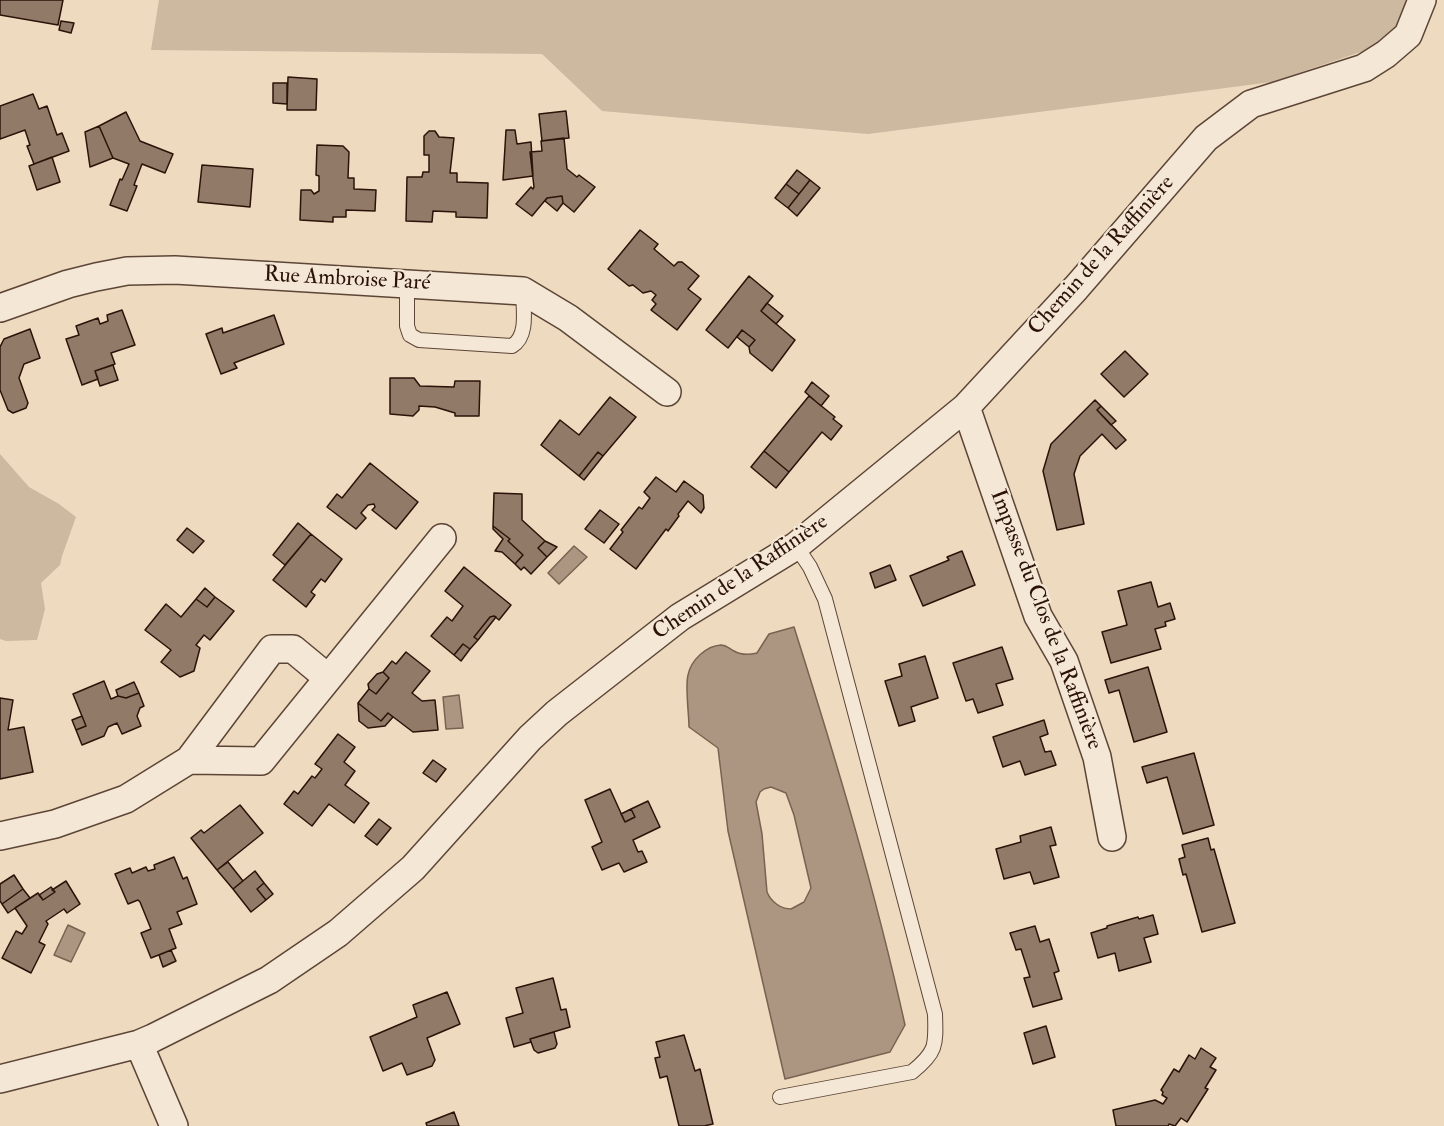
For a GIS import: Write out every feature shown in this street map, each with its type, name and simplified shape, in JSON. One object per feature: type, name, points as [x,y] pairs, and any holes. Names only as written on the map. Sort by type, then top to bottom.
[{"type":"street","name":"Chemin de la Raffinière","points":[[0,1079],[139,1044],[269,980],[338,933],[414,868],[530,738],[557,713],[680,617],[796,546],[966,407],[1076,288],[1206,138],[1251,104],[1364,68],[1386,54],[1408,35],[1422,0]]},
{"type":"street","name":"Rue Ambroise Paré","points":[[0,308],[68,284],[127,271],[175,270],[523,291],[568,318],[667,392]]},
{"type":"street","name":"Impasse du Clos de la Raffinière","points":[[966,407],[1038,616],[1064,662],[1097,757],[1112,837]]},
{"type":"street","points":[[189,760],[261,761],[442,538]]},
{"type":"street","points":[[0,836],[55,824],[126,799],[189,760],[272,649],[293,649],[328,678]]},
{"type":"street","points":[[139,1044],[174,1126]]},
{"type":"lane","points":[[407,283],[408,326],[410,335],[419,340],[512,346],[519,342],[522,333],[523,291]]},
{"type":"lane","points":[[780,1097],[912,1072],[928,1059],[936,1039],[935,1014],[825,599],[810,567],[796,546]]},
{"type":"shaded area","points":[[159,0],[1416,0],[1393,41],[1272,82],[868,134],[602,111],[542,54],[151,50]]},
{"type":"shaded area","points":[[0,454],[29,487],[59,504],[76,517],[60,565],[41,583],[45,609],[37,640],[6,641],[0,639]]},
{"type":"shaded area","points":[[574,546],[587,557],[559,584],[548,573]]},
{"type":"shaded area","points":[[794,627],[854,825],[905,1025],[890,1052],[785,1079],[728,831],[718,748],[689,727],[687,693],[687,680],[692,664],[705,651],[721,645],[742,654],[757,653],[769,634]],"holes":[[[771,787],[786,793],[794,815],[811,888],[804,902],[791,909],[777,904],[767,892],[762,834],[756,802],[760,792],[764,789]]]},
{"type":"shaded area","points":[[459,695],[463,728],[446,729],[443,697]]},
{"type":"shaded area","points":[[68,925],[85,933],[71,962],[54,955]]},
{"type":"building","points":[[0,0],[63,0],[58,25],[0,15]]},
{"type":"building","points":[[61,21],[74,23],[71,33],[59,30]]},
{"type":"building","points":[[288,77],[317,79],[316,110],[287,110]]},
{"type":"building","points":[[273,83],[287,83],[287,104],[273,103]]},
{"type":"building","points":[[33,94],[39,109],[47,106],[57,135],[62,133],[69,151],[34,164],[27,146],[30,145],[25,130],[0,139],[0,106]]},
{"type":"building","points":[[566,111],[569,138],[542,141],[539,114]]},
{"type":"building","points":[[126,112],[140,141],[173,154],[165,173],[142,164],[134,185],[137,186],[127,211],[110,205],[120,179],[122,180],[129,164],[113,158],[99,126]]},
{"type":"building","points":[[99,126],[113,158],[90,167],[85,132]]},
{"type":"building","points":[[506,130],[515,130],[517,144],[531,142],[533,176],[503,180]]},
{"type":"building","points":[[429,131],[435,131],[439,137],[454,138],[450,173],[457,173],[457,182],[488,183],[487,218],[456,217],[456,212],[433,211],[432,222],[406,221],[407,177],[422,177],[423,172],[429,172],[429,155],[424,155],[424,136]]},
{"type":"building","points":[[564,138],[567,169],[595,187],[574,212],[563,203],[562,196],[547,198],[532,216],[516,204],[531,187],[533,189],[534,187],[530,152],[542,151],[541,141]]},
{"type":"building","points":[[317,145],[343,146],[349,152],[348,178],[354,178],[354,189],[376,190],[375,211],[346,210],[346,217],[333,217],[333,222],[300,220],[301,190],[311,190],[314,194],[319,191],[319,176],[316,175]]},
{"type":"building","points":[[52,157],[60,182],[37,190],[29,166]]},
{"type":"building","points":[[202,165],[253,169],[250,207],[198,202]]},
{"type":"building","points":[[797,170],[810,180],[799,194],[786,184]]},
{"type":"building","points":[[810,180],[820,188],[797,216],[788,208]]},
{"type":"building","points":[[786,184],[799,194],[788,208],[775,198]]},
{"type":"building","points":[[562,196],[563,203],[557,211],[545,201],[547,198]]},
{"type":"building","points":[[640,230],[658,244],[654,249],[674,266],[682,262],[699,276],[688,289],[701,299],[677,330],[651,310],[656,304],[652,300],[656,295],[651,291],[643,293],[633,285],[629,286],[608,269]]},
{"type":"building","points":[[749,276],[773,296],[761,311],[795,340],[772,371],[750,353],[749,347],[755,340],[742,330],[728,348],[706,330]]},
{"type":"building","points":[[767,303],[783,316],[776,324],[761,311]]},
{"type":"building","points":[[122,310],[135,345],[111,353],[115,364],[95,371],[98,379],[82,385],[66,339],[79,335],[76,326],[98,318],[100,324],[108,321],[107,315]]},
{"type":"building","points":[[274,315],[284,344],[234,363],[237,368],[221,374],[206,334],[222,328],[223,333]]},
{"type":"building","points":[[30,329],[40,358],[24,364],[19,378],[28,403],[26,408],[13,413],[8,410],[0,390],[0,347],[4,339]]},
{"type":"building","points":[[742,330],[755,340],[749,347],[737,337]]},
{"type":"building","points":[[1125,351],[1148,374],[1124,397],[1101,374]]},
{"type":"building","points":[[113,365],[118,380],[100,386],[95,371]]},
{"type":"building","points":[[390,378],[414,378],[420,386],[454,387],[455,381],[480,381],[479,416],[455,416],[455,413],[435,407],[419,406],[419,410],[413,416],[390,414]]},
{"type":"building","points":[[812,382],[829,396],[821,406],[805,392]]},
{"type":"building","points":[[809,396],[835,417],[833,419],[842,426],[831,440],[822,432],[789,472],[764,451]]},
{"type":"building","points":[[610,397],[636,417],[603,456],[598,452],[579,476],[541,445],[560,420],[579,435]]},
{"type":"building","points":[[1095,400],[1101,406],[1097,410],[1126,440],[1116,449],[1102,434],[1080,456],[1074,474],[1084,524],[1057,530],[1043,471],[1051,444]]},
{"type":"building","points":[[1101,406],[1116,421],[1111,425],[1097,410]]},
{"type":"building","points":[[764,451],[789,472],[776,488],[751,467]]},
{"type":"building","points":[[598,452],[603,456],[584,480],[579,476]]},
{"type":"building","points":[[370,463],[418,502],[396,529],[372,510],[375,507],[374,504],[368,505],[361,513],[366,518],[356,529],[327,507],[337,494],[342,498]]},
{"type":"building","points":[[656,477],[676,492],[684,481],[703,495],[704,508],[701,513],[688,501],[668,531],[666,529],[636,569],[610,549],[639,507],[642,509],[650,498],[644,492]]},
{"type":"building","points":[[494,493],[522,494],[522,520],[545,541],[538,548],[547,557],[531,574],[524,567],[521,570],[515,564],[523,555],[508,541],[510,539],[493,526]]},
{"type":"building","points":[[600,510],[619,524],[604,543],[585,529]]},
{"type":"building","points":[[298,523],[311,534],[285,565],[273,555]]},
{"type":"building","points":[[493,526],[510,539],[508,541],[523,555],[515,564],[502,552],[495,551],[503,539],[493,529]]},
{"type":"building","points":[[187,528],[204,541],[193,553],[177,540]]},
{"type":"building","points":[[311,534],[342,559],[325,582],[321,579],[311,592],[315,595],[306,607],[273,580]]},
{"type":"building","points":[[545,541],[557,547],[547,557],[538,548]]},
{"type":"building","points":[[962,551],[975,585],[923,606],[910,576],[949,560],[947,557]]},
{"type":"building","points":[[890,565],[896,580],[875,588],[870,573]]},
{"type":"building","points":[[464,567],[511,605],[499,620],[494,616],[490,617],[474,637],[478,640],[470,649],[463,644],[454,655],[431,636],[447,617],[452,621],[463,606],[445,591]]},
{"type":"building","points":[[1151,582],[1158,607],[1170,603],[1175,619],[1165,622],[1166,626],[1155,629],[1161,649],[1111,663],[1102,632],[1127,625],[1118,591]]},
{"type":"building","points":[[205,588],[215,597],[207,607],[196,599]]},
{"type":"building","points":[[215,597],[234,611],[210,640],[204,635],[196,645],[200,648],[194,671],[180,677],[161,662],[171,650],[145,630],[166,604],[181,617],[196,599],[207,607]]},
{"type":"building","points":[[490,617],[496,617],[478,640],[474,637]]},
{"type":"building","points":[[463,644],[470,649],[461,661],[454,655]]},
{"type":"building","points":[[1002,647],[1013,679],[996,684],[1003,705],[978,713],[973,699],[966,701],[953,663]]},
{"type":"building","points":[[406,652],[430,671],[412,693],[422,701],[435,700],[438,730],[413,732],[388,713],[381,721],[358,703],[369,689],[376,694],[389,678],[383,672],[392,661],[396,664]]},
{"type":"building","points":[[925,656],[938,698],[911,707],[915,721],[899,726],[885,681],[902,676],[899,664]]},
{"type":"building","points":[[1148,667],[1167,732],[1134,742],[1119,690],[1109,693],[1105,680]]},
{"type":"building","points":[[383,672],[389,678],[376,694],[369,689],[368,684],[377,674]]},
{"type":"building","points":[[104,681],[111,699],[118,696],[126,698],[139,693],[144,706],[140,708],[137,716],[141,726],[122,734],[117,723],[108,727],[104,736],[82,745],[76,730],[86,726],[73,694]]},
{"type":"building","points":[[134,682],[139,693],[126,698],[118,696],[116,690]]},
{"type":"building","points":[[0,698],[13,700],[8,730],[24,727],[33,772],[0,779]]},
{"type":"building","points":[[358,703],[381,721],[388,713],[393,717],[385,726],[368,728],[359,721]]},
{"type":"building","points":[[82,716],[86,726],[76,730],[72,720]]},
{"type":"building","points":[[1044,720],[1048,734],[1040,737],[1045,752],[1051,751],[1056,765],[1025,775],[1020,761],[1003,767],[993,737]]},
{"type":"building","points":[[338,734],[355,747],[344,762],[355,771],[345,785],[369,803],[354,823],[329,804],[312,826],[284,804],[294,791],[298,794],[312,776],[315,778],[322,769],[315,764]]},
{"type":"building","points":[[1194,753],[1214,825],[1183,834],[1167,777],[1147,783],[1142,767]]},
{"type":"building","points":[[433,760],[446,769],[436,782],[423,773]]},
{"type":"building","points":[[610,789],[625,822],[635,817],[631,809],[648,801],[660,827],[633,840],[638,852],[642,851],[647,862],[624,872],[619,863],[602,870],[592,847],[602,842],[585,800]]},
{"type":"building","points":[[240,805],[263,833],[217,870],[191,838],[201,830],[204,833]]},
{"type":"building","points":[[631,809],[635,817],[625,822],[621,814]]},
{"type":"building","points":[[379,819],[391,828],[377,845],[365,836]]},
{"type":"building","points":[[1051,827],[1056,845],[1050,846],[1059,877],[1034,884],[1030,872],[1004,879],[996,849],[1021,842],[1020,836]]},
{"type":"building","points":[[1208,838],[1211,850],[1214,849],[1235,923],[1202,932],[1186,874],[1183,875],[1179,859],[1185,857],[1182,845]]},
{"type":"building","points":[[174,857],[183,879],[187,877],[197,904],[177,912],[182,924],[169,929],[176,948],[151,958],[141,933],[151,929],[140,902],[138,900],[128,904],[115,874],[130,868],[132,873],[146,867],[148,871],[155,869],[154,865]]},
{"type":"building","points":[[228,862],[243,881],[233,889],[217,870]]},
{"type":"building","points":[[255,871],[264,883],[257,889],[266,900],[251,912],[233,889]]},
{"type":"building","points":[[14,875],[23,889],[2,904],[0,884]]},
{"type":"building","points":[[66,881],[80,904],[67,913],[64,909],[46,921],[48,924],[39,942],[45,945],[31,973],[2,958],[16,931],[22,934],[27,926],[15,908],[38,893],[43,900],[55,892],[52,890]]},
{"type":"building","points":[[264,883],[273,894],[266,900],[257,889]]},
{"type":"building","points":[[51,887],[55,892],[43,900],[39,895]]},
{"type":"building","points":[[23,889],[30,898],[8,913],[2,904]]},
{"type":"building","points":[[1153,915],[1158,934],[1144,938],[1151,962],[1119,971],[1115,953],[1098,958],[1091,933],[1138,917],[1139,919]]},
{"type":"building","points":[[1035,926],[1040,942],[1049,939],[1059,971],[1054,973],[1062,999],[1033,1007],[1024,978],[1030,977],[1021,949],[1016,950],[1010,933]]},
{"type":"building","points":[[171,950],[176,961],[163,967],[159,955]]},
{"type":"building","points":[[553,978],[561,1010],[566,1009],[570,1027],[530,1039],[531,1042],[514,1047],[506,1018],[523,1013],[516,988]]},
{"type":"building","points":[[447,992],[460,1024],[427,1038],[435,1060],[432,1066],[407,1075],[402,1063],[383,1071],[370,1037],[417,1017],[413,1005]]},
{"type":"building","points":[[1046,1026],[1055,1057],[1033,1064],[1024,1033]]},
{"type":"building","points":[[554,1032],[557,1044],[555,1048],[538,1053],[534,1050],[530,1039]]},
{"type":"building","points":[[684,1035],[695,1071],[700,1069],[713,1124],[679,1126],[667,1076],[660,1078],[655,1058],[660,1057],[656,1042]]},
{"type":"building","points":[[1201,1048],[1216,1058],[1210,1067],[1216,1070],[1205,1088],[1208,1089],[1187,1122],[1181,1118],[1175,1126],[1169,1124],[1168,1126],[1116,1126],[1113,1110],[1155,1100],[1163,1104],[1167,1098],[1162,1095],[1161,1090],[1174,1069],[1179,1072],[1189,1055],[1195,1059]]},
{"type":"building","points":[[454,1112],[459,1126],[427,1126],[426,1123]]}]
